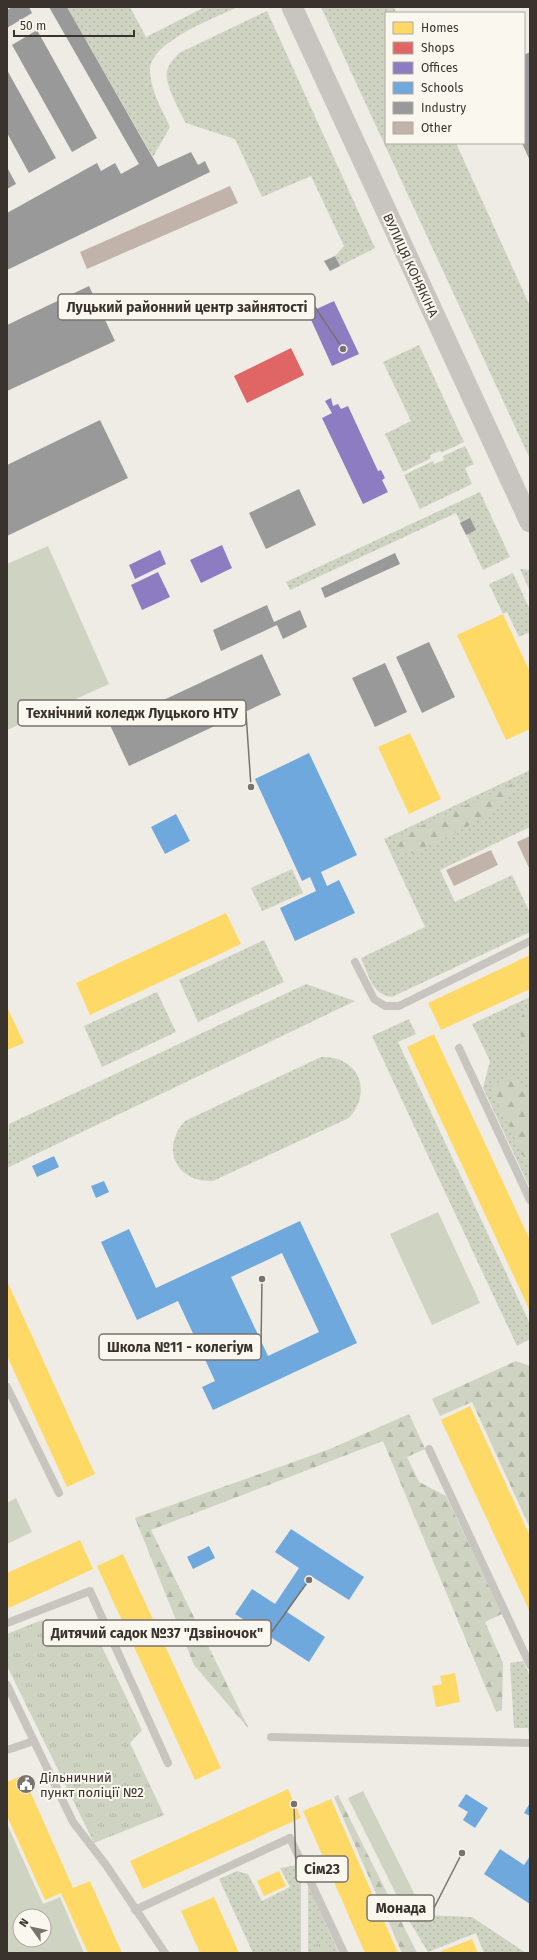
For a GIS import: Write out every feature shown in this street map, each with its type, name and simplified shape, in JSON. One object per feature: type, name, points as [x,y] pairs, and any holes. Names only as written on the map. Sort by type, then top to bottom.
[{"type":"street","name":"ВУЛИЦЯ КОНЯКІНА","points":[[292,7],[530,522]]},
{"type":"lane","points":[[355,962],[374,999],[385,1006],[398,1006],[530,941]]},
{"type":"lane","points":[[459,1048],[530,1200]]},
{"type":"lane","points":[[7,1387],[59,1492]]},
{"type":"lane","points":[[429,1448],[530,1665]]},
{"type":"lane","points":[[7,1623],[90,1591],[168,1763]]},
{"type":"lane","points":[[7,1685],[73,1822],[106,1865],[165,1953]]},
{"type":"lane","points":[[271,1737],[530,1743]]},
{"type":"lane","points":[[7,1750],[34,1741]]},
{"type":"lane","points":[[135,1910],[290,1838],[344,1953]]},
{"type":"green space","points":[[67,7],[130,7],[146,37],[205,7],[238,7],[185,32],[171,41],[152,61],[150,72],[152,86],[170,127],[153,157]]},
{"type":"green space","points":[[321,7],[394,7],[396,12],[385,12],[385,144],[456,144],[530,306],[530,459]]},
{"type":"green space","points":[[267,11],[375,248],[340,266],[335,256],[344,246],[311,176],[262,197],[235,139],[186,123],[168,83],[168,68],[179,53]]},
{"type":"green space","points":[[419,345],[464,442],[441,453],[440,451],[430,455],[431,458],[403,472],[385,434],[411,421],[383,362]]},
{"type":"green space","points":[[465,446],[474,464],[465,468],[472,484],[420,509],[404,475],[433,461],[434,464],[444,460],[443,456]]},
{"type":"green space","points":[[480,492],[510,557],[483,570],[456,513],[290,590],[286,582]]},
{"type":"green space","points":[[48,546],[109,684],[7,730],[7,564]]},
{"type":"green space","points":[[520,569],[530,570],[530,591]]},
{"type":"green space","points":[[513,573],[530,610],[530,632],[519,637],[507,612],[503,614],[489,584]]},
{"type":"green space","points":[[530,770],[530,827],[440,870],[455,902],[512,875],[530,913],[530,932],[392,997],[380,992],[372,983],[361,958],[425,927],[384,839]]},
{"type":"green space","points":[[512,784],[513,791],[504,802],[493,811],[467,827],[414,854],[400,850],[397,837]]},
{"type":"green space","points":[[292,869],[303,893],[262,911],[251,888]]},
{"type":"green space","points":[[264,940],[284,982],[198,1022],[179,980]]},
{"type":"green space","points":[[306,984],[355,1001],[7,1168],[9,1124]]},
{"type":"green space","points":[[157,992],[176,1032],[102,1067],[84,1026]]},
{"type":"green space","points":[[530,997],[530,1188],[483,1088],[490,1061],[472,1024]]},
{"type":"green space","points":[[530,1007],[530,1053],[522,1046],[519,1019]]},
{"type":"green space","points":[[409,1019],[416,1034],[398,1042],[530,1324],[530,1339],[517,1346],[372,1036]]},
{"type":"green space","points":[[321,1057],[334,1058],[344,1062],[352,1068],[358,1076],[361,1086],[360,1096],[356,1107],[349,1118],[213,1181],[200,1180],[181,1170],[176,1162],[173,1152],[174,1142],[178,1131],[185,1121]]},
{"type":"green space","points":[[508,1077],[521,1082],[530,1099],[530,1170],[490,1087]]},
{"type":"green space","points":[[438,1212],[480,1303],[432,1325],[390,1234]]},
{"type":"green space","points":[[516,1361],[530,1366],[530,1528],[472,1402],[440,1416],[432,1399]]},
{"type":"green space","points":[[409,1414],[425,1449],[407,1457],[419,1482],[446,1496],[502,1614],[485,1622],[503,1663],[502,1710],[496,1712],[383,1441],[151,1530],[249,1729],[194,1665],[135,1518],[330,1449]]},
{"type":"green space","points":[[16,1498],[32,1532],[7,1544],[7,1503]]},
{"type":"green space","points":[[42,1620],[55,1639],[90,1622],[142,1730],[130,1743],[164,1815],[94,1843],[7,1666],[7,1634]]},
{"type":"green space","points":[[523,1661],[530,1676],[530,1736],[528,1728],[514,1728],[510,1663]]},
{"type":"green space","points":[[363,1791],[425,1915],[410,1922],[348,1798]]},
{"type":"green space","points":[[338,1795],[417,1953],[402,1953],[334,1797]]},
{"type":"green space","points":[[7,1824],[43,1904],[60,1897],[84,1953],[7,1953]]},
{"type":"green space","points":[[297,1865],[301,1871],[301,1953],[253,1953],[219,1879],[237,1871],[248,1874],[262,1901],[290,1887],[280,1868]]},
{"type":"green space","points":[[308,1885],[339,1953],[308,1953]]},
{"type":"green space","points":[[425,1915],[472,1917],[526,1953],[484,1953],[476,1933],[428,1952],[410,1922]]},
{"type":"green space","points":[[325,1940],[331,1953],[313,1953],[311,1947]]},
{"type":"building: Homes","points":[[503,614],[530,672],[530,729],[506,740],[457,635]]},
{"type":"building: Homes","points":[[410,733],[441,799],[409,814],[378,747]]},
{"type":"building: Homes","points":[[226,913],[241,944],[90,1015],[76,983]]},
{"type":"building: Homes","points":[[530,955],[530,989],[441,1030],[428,1003]]},
{"type":"building: Homes","points":[[7,1007],[24,1043],[7,1050]]},
{"type":"building: Homes","points":[[434,1034],[530,1240],[530,1311],[407,1047]]},
{"type":"building: Homes","points":[[7,1281],[95,1474],[67,1487],[7,1356]]},
{"type":"building: Homes","points":[[470,1406],[530,1536],[530,1612],[441,1420]]},
{"type":"building: Homes","points":[[80,1540],[93,1569],[9,1608],[7,1604],[7,1573]]},
{"type":"building: Homes","points":[[123,1554],[221,1768],[195,1780],[97,1566]]},
{"type":"building: Homes","points":[[455,1673],[460,1702],[436,1707],[432,1686],[442,1684],[440,1676]]},
{"type":"building: Homes","points":[[23,1775],[73,1888],[90,1881],[122,1953],[88,1953],[61,1893],[45,1900],[7,1816],[7,1782]]},
{"type":"building: Homes","points":[[288,1789],[301,1818],[143,1889],[130,1861]]},
{"type":"building: Homes","points":[[331,1799],[398,1953],[365,1953],[303,1811]]},
{"type":"building: Homes","points":[[279,1871],[286,1886],[264,1896],[257,1881]]},
{"type":"building: Homes","points":[[214,1897],[239,1953],[200,1953],[181,1911]]},
{"type":"building: Homes","points":[[472,1939],[478,1953],[442,1953],[441,1951]]},
{"type":"building: Shops","points":[[291,348],[304,375],[247,403],[234,376]]},
{"type":"building: Offices","points":[[334,301],[359,354],[332,366],[308,313]]},
{"type":"building: Offices","points":[[331,398],[333,406],[338,404],[341,409],[348,406],[378,471],[381,470],[385,478],[382,480],[388,492],[363,504],[322,418],[332,413],[325,401]]},
{"type":"building: Offices","points":[[222,545],[232,568],[201,583],[190,560]]},
{"type":"building: Offices","points":[[160,550],[166,564],[135,579],[129,565]]},
{"type":"building: Offices","points":[[158,572],[170,597],[142,610],[131,585]]},
{"type":"building: Schools","points":[[309,753],[357,855],[321,872],[327,886],[339,880],[355,913],[295,941],[280,908],[316,891],[310,877],[302,881],[255,779]]},
{"type":"building: Schools","points":[[176,814],[190,841],[165,854],[151,827]]},
{"type":"building: Schools","points":[[54,1156],[59,1167],[37,1177],[32,1166]]},
{"type":"building: Schools","points":[[104,1181],[109,1192],[96,1198],[91,1186]]},
{"type":"building: Schools","points":[[300,1221],[357,1343],[213,1410],[202,1387],[215,1381],[178,1301],[137,1320],[101,1242],[129,1229],[156,1288]],"holes":[[[282,1253],[319,1332],[268,1356],[231,1277]]]},
{"type":"building: Schools","points":[[291,1529],[364,1577],[349,1600],[311,1576],[287,1612],[325,1637],[309,1662],[235,1614],[252,1589],[275,1604],[299,1568],[275,1552]]},
{"type":"building: Schools","points":[[209,1546],[215,1558],[193,1569],[187,1557]]},
{"type":"building: Schools","points":[[466,1794],[488,1808],[475,1828],[463,1820],[468,1812],[458,1806]]},
{"type":"building: Schools","points":[[530,1803],[530,1816],[524,1813]]},
{"type":"building: Schools","points":[[500,1849],[524,1865],[530,1856],[530,1904],[484,1874]]},
{"type":"building: Industry","points":[[12,7],[29,7],[32,13],[7,28],[7,10]]},
{"type":"building: Industry","points":[[49,7],[67,7],[158,167],[191,152],[198,165],[205,161],[210,172],[7,270],[7,213],[97,163],[101,171],[115,163],[121,174],[139,164]]},
{"type":"building: Industry","points":[[37,30],[97,138],[72,152],[12,45]]},
{"type":"building: Industry","points":[[530,52],[530,161],[522,144],[525,144],[525,54]]},
{"type":"building: Industry","points":[[7,70],[56,158],[29,173],[7,133]]},
{"type":"building: Industry","points":[[7,167],[16,184],[7,189]]},
{"type":"building: Industry","points":[[335,256],[340,266],[330,271],[324,261]]},
{"type":"building: Industry","points":[[89,286],[115,341],[7,391],[7,325]]},
{"type":"building: Industry","points":[[100,420],[128,478],[7,536],[7,465]]},
{"type":"building: Industry","points":[[299,489],[316,525],[266,549],[249,513]]},
{"type":"building: Industry","points":[[470,518],[476,530],[466,535],[460,523]]},
{"type":"building: Industry","points":[[395,553],[400,564],[325,598],[321,588]]},
{"type":"building: Industry","points":[[267,605],[274,622],[300,610],[307,627],[283,639],[277,625],[221,651],[213,630]]},
{"type":"building: Industry","points":[[429,642],[455,697],[422,713],[396,657]]},
{"type":"building: Industry","points":[[262,654],[281,695],[129,766],[110,725]]},
{"type":"building: Industry","points":[[385,663],[407,712],[375,727],[352,678]]},
{"type":"building: Other","points":[[230,186],[238,203],[87,269],[80,252]]},
{"type":"building: Other","points":[[530,836],[530,870],[517,842]]},
{"type":"building: Other","points":[[491,850],[498,865],[454,886],[446,870]]},
{"type":"place","name":"Луцький районний центр зайнятості","points":[[343,349]]},
{"type":"place","name":"Технічний коледж Луцького НТУ","points":[[251,787]]},
{"type":"place","name":"Школа №11 - колегіум","points":[[262,1279]]},
{"type":"place","name":"Дитячий садок №37 \"Дзвіночок\"","points":[[309,1580]]},
{"type":"place","name":"Дільничний пункт поліції №2","points":[[26,1784]]},
{"type":"place","name":"Сім23","points":[[294,1804]]},
{"type":"place","name":"Монада","points":[[462,1853]]}]
